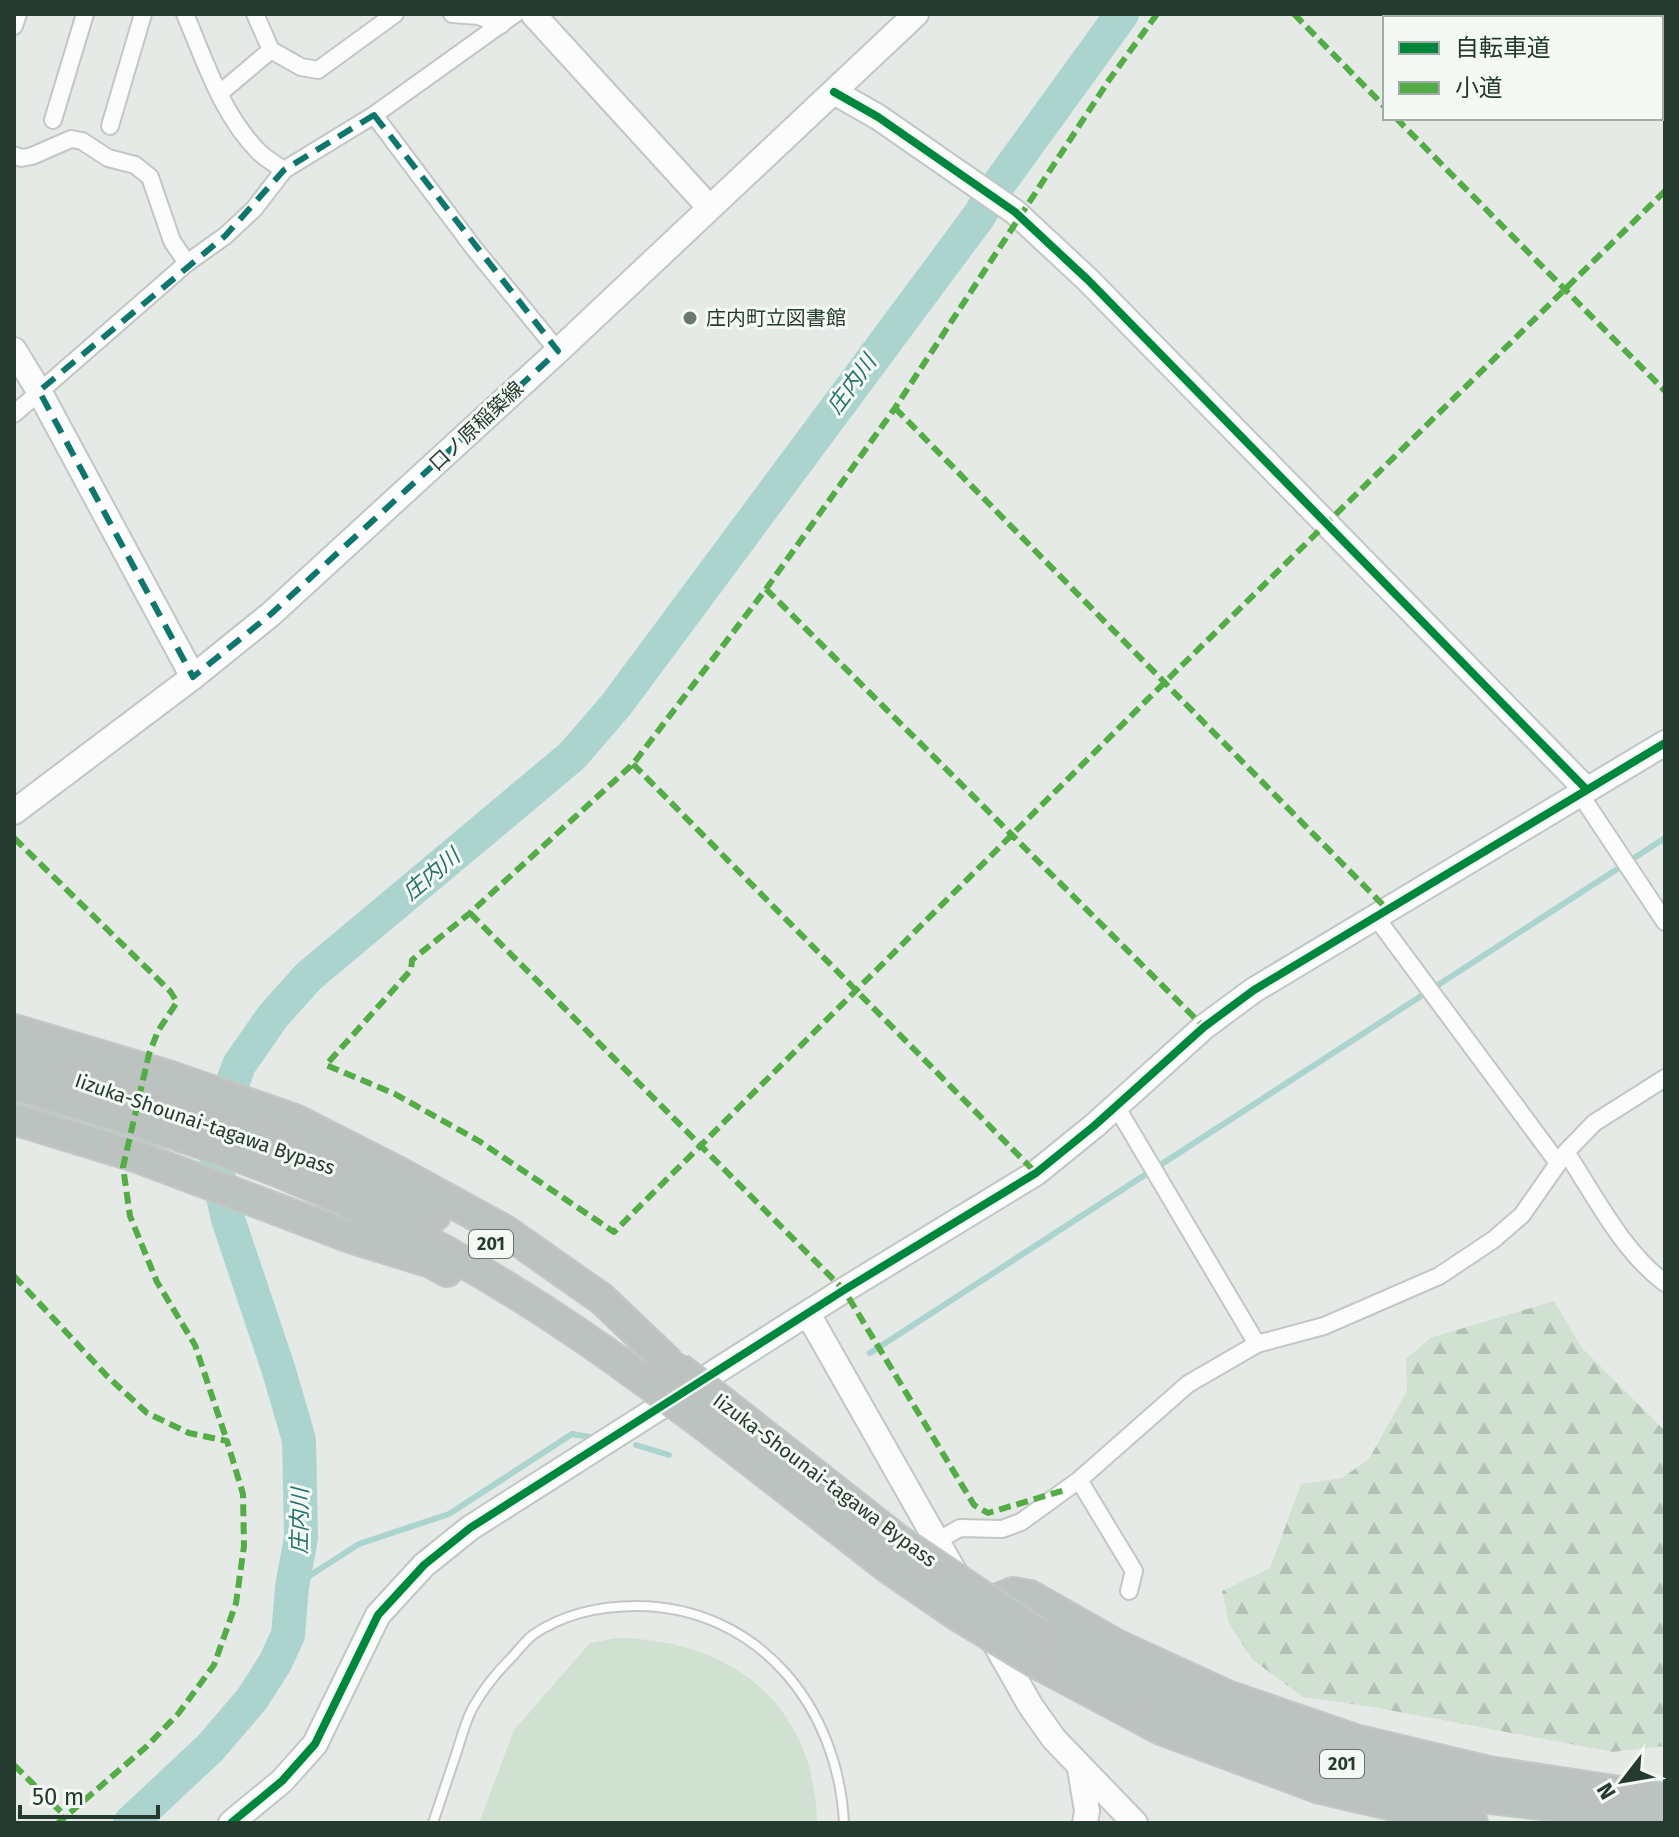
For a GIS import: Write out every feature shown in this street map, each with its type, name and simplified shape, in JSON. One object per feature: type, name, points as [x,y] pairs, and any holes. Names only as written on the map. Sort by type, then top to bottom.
[{"type":"highway","points":[[14,1030],[157,1101],[295,1120],[505,1231],[602,1299],[673,1364]]},
{"type":"highway","name":"Iizuka-Shounai-tagawa Bypass","points":[[14,1059],[157,1101],[284,1161],[408,1230],[521,1295],[894,1554]]},
{"type":"highway","name":"Iizuka-Shounai-tagawa Bypass","points":[[14,1084],[157,1101]]},
{"type":"highway","points":[[14,1119],[138,1157],[353,1238],[431,1262],[628,1369]]},
{"type":"highway","name":"Iizuka-Shounai-tagawa Bypass","points":[[284,1161],[398,1196],[484,1239],[673,1364],[726,1405],[959,1616],[1334,1763],[1483,1797],[1665,1819]]},
{"type":"highway","points":[[975,1608],[1013,1593],[1030,1596],[1118,1646],[1227,1696],[1355,1740],[1489,1772],[1665,1799]]},
{"type":"highway","name":"Iizuka-Shounai-tagawa Bypass","points":[[1039,1649],[1161,1729],[1320,1788],[1472,1823]]},
{"type":"street","points":[[14,26],[18,14]]},
{"type":"street","points":[[53,120],[85,14]]},
{"type":"street","points":[[110,126],[143,14]]},
{"type":"street","points":[[185,14],[220,93],[245,135],[259,153],[284,170]]},
{"type":"street","points":[[255,14],[271,50],[301,67],[318,70],[395,14]]},
{"type":"street","points":[[452,14],[479,16],[501,25]]},
{"type":"street","points":[[14,414],[187,263],[225,236],[254,209],[284,170],[374,115],[515,14]]},
{"type":"street","points":[[533,14],[710,208]]},
{"type":"street","name":"口ノ原稲築線","points":[[14,812],[271,614],[558,351],[916,14]]},
{"type":"street","points":[[220,93],[271,50]]},
{"type":"street","points":[[834,92],[878,117],[1015,212],[1088,280],[1583,792],[1665,922]]},
{"type":"street","points":[[374,115],[473,247],[558,351]]},
{"type":"street","points":[[14,155],[21,158],[32,156],[71,139],[82,141],[108,158],[135,165],[150,177],[172,241],[187,263]]},
{"type":"street","points":[[14,350],[193,677]]},
{"type":"street","points":[[231,1823],[282,1781],[315,1744],[378,1615],[424,1565],[470,1528],[1036,1173],[1204,1027],[1241,999],[1665,743]]},
{"type":"street","points":[[1375,916],[1621,1236],[1650,1272],[1665,1283]]},
{"type":"street","points":[[937,1541],[960,1528],[1002,1529],[1021,1522],[1079,1480],[1188,1384],[1257,1344],[1324,1326],[1439,1276],[1493,1240],[1522,1215],[1562,1157],[1594,1123],[1665,1078]]},
{"type":"street","points":[[1116,1106],[1257,1344]]},
{"type":"street","points":[[808,1314],[1030,1705],[1080,1769],[1135,1823]]},
{"type":"street","points":[[1079,1480],[1134,1571],[1129,1591]]},
{"type":"street","points":[[1080,1769],[1087,1811],[1085,1823]]},
{"type":"lane","points":[[433,1823],[471,1711],[488,1684],[532,1635],[586,1611],[615,1606],[651,1606],[693,1613],[736,1631],[767,1653],[793,1681],[821,1724],[830,1744],[840,1785],[844,1823]]},
{"type":"highlighted area","points":[[374,115],[558,351],[271,614],[193,677],[39,391],[225,236],[284,170]]},
{"type":"green space","points":[[1554,1301],[1582,1348],[1665,1431],[1665,1746],[1613,1752],[1303,1697],[1253,1660],[1229,1624],[1222,1591],[1270,1568],[1301,1484],[1342,1478],[1369,1459],[1407,1391],[1406,1359],[1430,1338]]},
{"type":"green space","points":[[617,1638],[658,1641],[696,1651],[730,1666],[759,1686],[783,1712],[801,1744],[813,1781],[817,1823],[479,1823],[514,1730],[590,1643]]},
{"type":"waterway","name":"庄内川","points":[[130,1823],[210,1748],[252,1699],[288,1635],[292,1587],[301,1538],[299,1440],[228,1219],[215,1146],[218,1124],[239,1065],[273,1016],[309,976],[572,756],[616,705],[979,216],[993,192],[1122,14]]},
{"type":"waterway","points":[[870,1353],[1665,838]]},
{"type":"waterway","points":[[292,1587],[359,1544],[449,1514],[572,1434],[590,1437]]},
{"type":"waterway","points":[[636,1445],[669,1455]]},
{"type":"marked path","points":[[1157,14],[1109,80],[895,408],[766,589],[633,764],[470,913],[412,960],[411,970],[326,1065],[395,1094],[479,1141],[614,1232],[1165,682],[1665,191]]},
{"type":"marked path","points":[[1294,14],[1383,105]]},
{"type":"marked path","points":[[1398,120],[1665,391]]},
{"type":"marked path","points":[[895,408],[1387,909]]},
{"type":"marked path","points":[[766,589],[1204,1027]]},
{"type":"marked path","points":[[633,764],[1036,1173]]},
{"type":"marked path","points":[[14,838],[170,991],[177,1002],[158,1031],[149,1054],[123,1167],[130,1216],[157,1282],[195,1345],[227,1441]]},
{"type":"marked path","points":[[470,913],[844,1290],[974,1505],[988,1513],[1065,1490]]},
{"type":"marked path","points":[[14,1276],[107,1376],[147,1413],[189,1433],[227,1441],[243,1494],[244,1546],[236,1603],[214,1665],[178,1714],[146,1747],[58,1823]]},
{"type":"marked path","points":[[14,1765],[65,1816]]},
{"type":"cycle path","points":[[834,92],[878,117],[1015,212],[1088,280],[1587,790]]},
{"type":"cycle path","points":[[231,1823],[282,1781],[315,1744],[378,1615],[424,1565],[470,1528],[844,1290],[1036,1173],[1094,1126],[1204,1027],[1254,990],[1665,743]]},
{"type":"place","name":"庄内町立図書館","points":[[690,318]]}]
